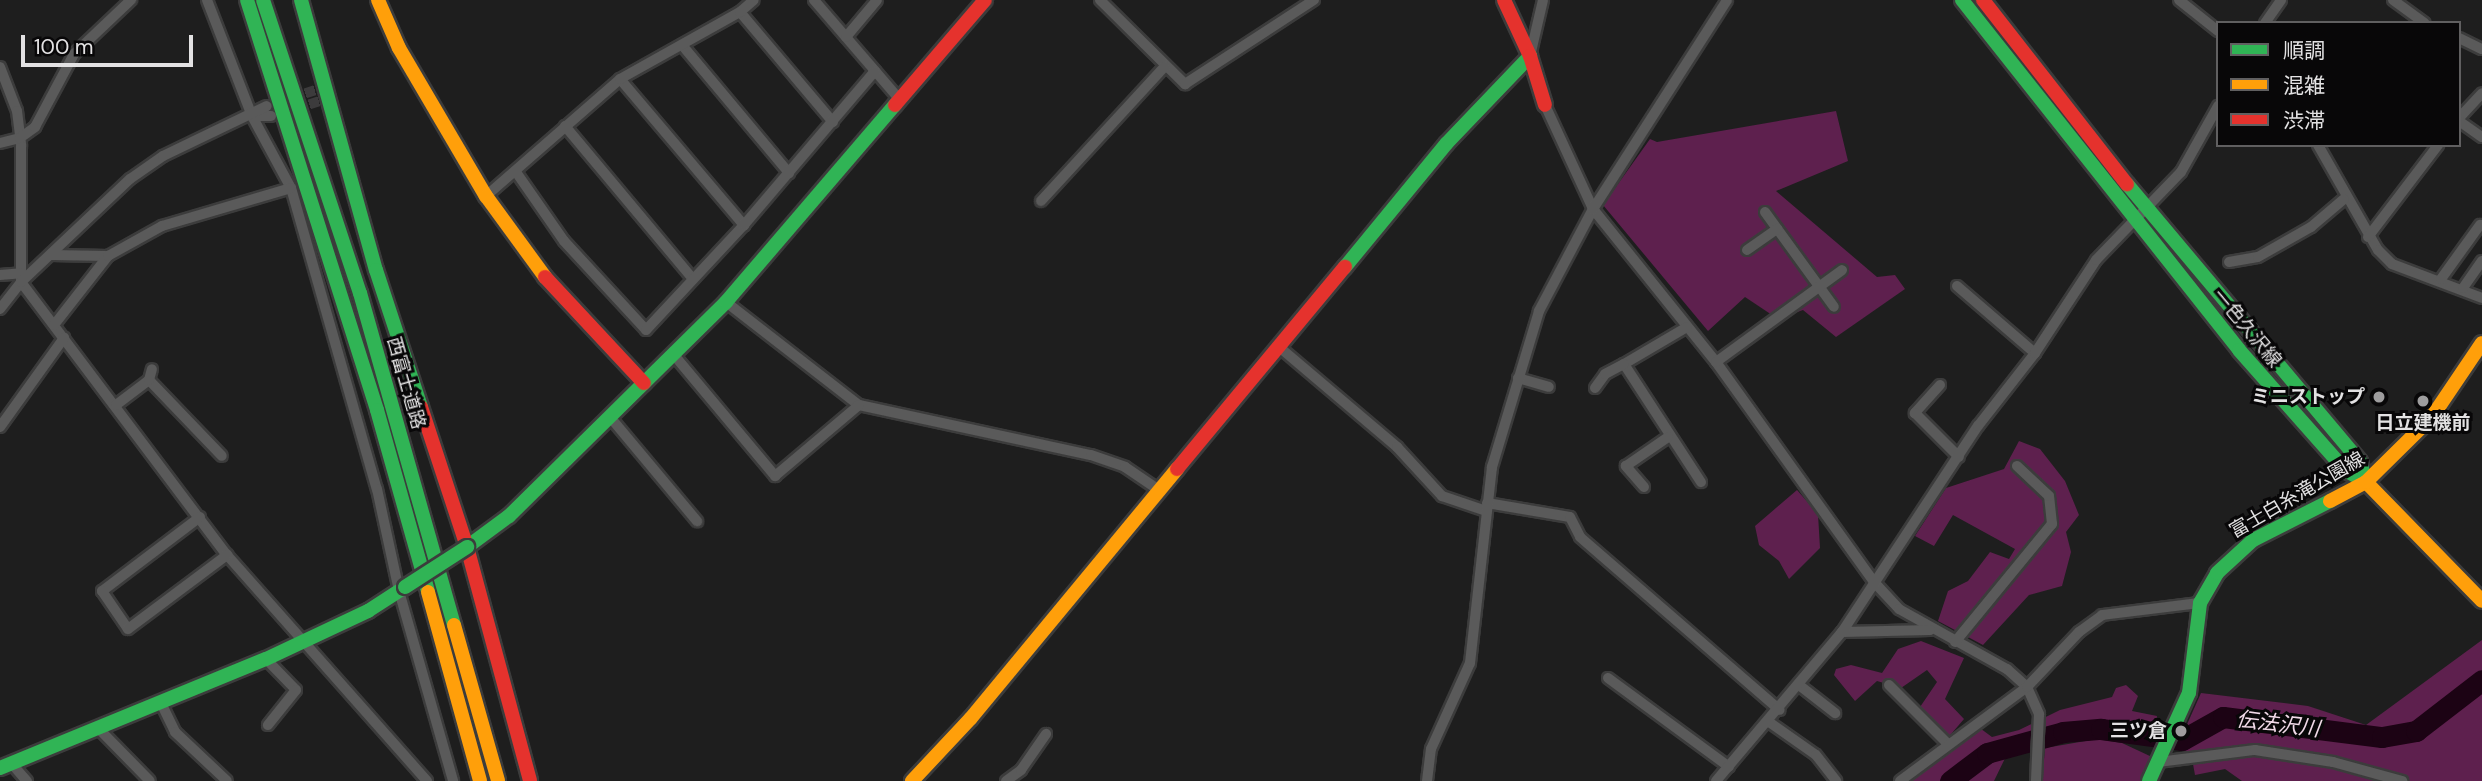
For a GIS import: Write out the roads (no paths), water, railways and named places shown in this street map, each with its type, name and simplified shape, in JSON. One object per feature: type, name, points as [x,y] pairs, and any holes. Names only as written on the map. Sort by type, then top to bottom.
[{"type":"main road","points":[[237,0],[281,99]]},
{"type":"main road","name":"西富士道路","points":[[247,0],[281,99],[380,422],[481,781]]},
{"type":"main road","name":"西富士道路","points":[[265,0],[363,306],[498,781]]},
{"type":"main road","points":[[301,0],[376,270],[467,547],[530,781]]},
{"type":"main road","points":[[378,0],[399,48],[486,196],[558,294],[644,383]]},
{"type":"main road","points":[[6,766],[162,705],[368,611],[467,547],[509,516],[726,302],[985,0]]},
{"type":"main road","points":[[1504,0],[1530,56],[1545,105]]},
{"type":"main road","name":"一色久沢線","points":[[1962,0],[2133,222],[2345,470],[2366,482]]},
{"type":"main road","name":"一色久沢線","points":[[1983,0],[2145,208],[2360,462],[2366,482]]},
{"type":"main road","points":[[912,781],[971,718],[1446,144],[1530,56]]},
{"type":"main road","name":"富士白糸滝公園線","points":[[2149,781],[2189,694],[2200,603],[2217,573],[2253,540],[2366,482],[2432,417],[2480,352]]},
{"type":"main road","points":[[2366,482],[2482,601]]},
{"type":"street","points":[[0,143],[20,138],[41,119],[85,40],[131,0]]},
{"type":"street","points":[[207,0],[252,117],[291,188],[377,489],[453,781]]},
{"type":"street","points":[[486,196],[620,79],[740,12],[754,0]]},
{"type":"street","points":[[814,0],[900,100]]},
{"type":"street","points":[[846,37],[877,0]]},
{"type":"street","points":[[1100,0],[1185,84],[1314,0]]},
{"type":"street","points":[[1530,56],[1543,0]]},
{"type":"street","points":[[1427,781],[1431,748],[1470,663],[1492,467],[1539,311],[1593,209],[1727,0]]},
{"type":"street","points":[[2266,21],[2281,0]]},
{"type":"street","points":[[2393,0],[2422,21]]},
{"type":"street","points":[[2185,1],[2216,29]]},
{"type":"street","points":[[740,12],[833,122]]},
{"type":"street","points":[[2461,38],[2482,49]]},
{"type":"street","points":[[682,45],[789,173]]},
{"type":"street","points":[[1041,201],[1165,66]]},
{"type":"street","points":[[0,67],[17,111],[20,138],[21,277],[227,555],[300,642],[427,781]]},
{"type":"street","points":[[516,172],[564,241],[646,330],[744,225],[874,71]]},
{"type":"street","points":[[620,79],[744,225]]},
{"type":"street","points":[[2461,118],[2482,93]]},
{"type":"street","points":[[1545,105],[1593,209],[1716,362],[1874,582],[1899,609],[1930,630],[2007,669],[2027,687],[2039,714],[2036,781]]},
{"type":"street","points":[[1716,781],[1780,710],[1842,632],[2096,260],[2181,172],[2216,110]]},
{"type":"street","points":[[0,309],[21,277],[51,255],[130,179],[163,156],[269,111]]},
{"type":"street","points":[[2461,121],[2482,137]]},
{"type":"street","points":[[565,127],[693,279]]},
{"type":"street","points":[[2319,147],[2344,199],[2368,237],[2392,264],[2441,279],[2482,298]]},
{"type":"street","points":[[2368,237],[2436,147]]},
{"type":"street","points":[[54,325],[108,256],[162,226],[291,188]]},
{"type":"street","points":[[2229,262],[2258,257],[2311,227],[2344,199]]},
{"type":"street","points":[[1765,212],[1834,307]]},
{"type":"street","points":[[2441,279],[2480,225]]},
{"type":"street","points":[[1747,250],[1777,229]]},
{"type":"street","points":[[51,255],[108,256]]},
{"type":"street","points":[[2463,288],[2482,261]]},
{"type":"street","points":[[1716,362],[1842,270]]},
{"type":"street","points":[[0,275],[21,277]]},
{"type":"street","points":[[1957,286],[2035,353]]},
{"type":"street","points":[[726,302],[859,405],[1091,455],[1125,467],[1159,490]]},
{"type":"street","points":[[1595,388],[1605,374],[1687,327]]},
{"type":"street","points":[[0,427],[64,338]]},
{"type":"street","points":[[1278,346],[1397,447],[1442,496],[1487,507],[1570,517],[1580,537],[1780,710]]},
{"type":"street","points":[[674,355],[775,476],[859,405]]},
{"type":"street","points":[[1624,364],[1668,437],[1701,482]]},
{"type":"street","points":[[116,405],[149,380],[152,369]]},
{"type":"street","points":[[1518,378],[1549,387]]},
{"type":"street","points":[[149,380],[222,456]]},
{"type":"street","points":[[1940,385],[1915,414],[1959,457]]},
{"type":"street","points":[[610,417],[697,521]]},
{"type":"street","points":[[1644,487],[1626,466],[1668,437]]},
{"type":"street","points":[[1955,642],[2052,524],[2049,496],[2017,466]]},
{"type":"street","points":[[200,517],[103,592],[128,629],[227,555]]},
{"type":"street","points":[[1900,781],[1947,743],[2027,687],[2079,632],[2102,615],[2200,603]]},
{"type":"street","points":[[1842,632],[1930,630]]},
{"type":"street","points":[[266,659],[296,690],[268,725]]},
{"type":"street","points":[[1608,678],[1729,768]]},
{"type":"street","points":[[1799,685],[1835,713]]},
{"type":"street","points":[[1889,685],[1947,743]]},
{"type":"street","points":[[162,705],[175,732],[227,781]]},
{"type":"street","points":[[1769,722],[1816,755],[1836,781]]},
{"type":"street","points":[[100,730],[150,781]]},
{"type":"street","points":[[1006,781],[1021,770],[1046,734]]},
{"type":"street","points":[[2158,762],[2255,750],[2333,762],[2402,781]]},
{"type":"street","points":[[6,766],[27,781]]},
{"type":"waterway","name":"伝法沢川","points":[[1950,781],[1987,753],[2063,732],[2101,729],[2182,740],[2223,717],[2382,737],[2416,731],[2482,680]]},
{"type":"tunnel","points":[[291,98],[325,87]]},
{"type":"tunnel","points":[[295,109],[328,98]]},
{"type":"place","name":"ミニストップ","points":[[2379,397]]},
{"type":"place","name":"日立建機前","points":[[2423,401]]},
{"type":"place","name":"三ツ倉","points":[[2181,731]]}]
